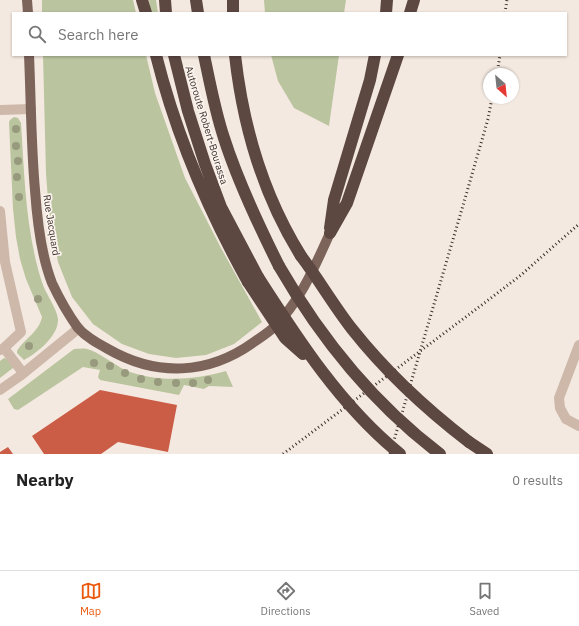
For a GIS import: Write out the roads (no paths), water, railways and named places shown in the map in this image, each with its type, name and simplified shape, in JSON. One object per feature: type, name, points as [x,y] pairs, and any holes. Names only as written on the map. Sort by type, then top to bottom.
[{"type":"highway","points":[[142,0],[146,12]]},
{"type":"highway","points":[[165,0],[166,12]]},
{"type":"highway","points":[[233,0],[233,12]]},
{"type":"highway","points":[[386,12],[387,0]]},
{"type":"highway","points":[[410,12],[414,0]]},
{"type":"highway","points":[[156,56],[170,106],[192,168],[213,214],[253,280]]},
{"type":"highway","name":"Autoroute Robert-Bourassa","points":[[174,56],[188,111],[205,164],[221,207],[253,280],[339,393],[388,444],[400,454]]},
{"type":"highway","name":"Autoroute Robert-Bourassa","points":[[204,56],[223,137],[254,214],[279,266],[311,316],[348,365],[400,420],[440,454]]},
{"type":"highway","points":[[235,56],[241,97],[258,165],[277,214],[301,256],[318,279],[333,304],[372,352],[417,399],[437,417],[487,454]]},
{"type":"highway","points":[[330,233],[334,200],[370,80],[375,56]]},
{"type":"highway","points":[[330,233],[347,203],[398,56]]},
{"type":"main road","points":[[27,0],[28,12]]},
{"type":"main road","name":"Rue Jacquard","points":[[29,56],[36,204],[41,244],[51,281],[59,297],[78,328],[91,340],[135,361],[161,368],[184,368],[207,365],[232,356],[264,335],[288,311],[315,266],[330,233]]},
{"type":"street","points":[[0,110],[31,109]]},
{"type":"street","points":[[0,211],[5,262],[21,332],[2,349],[23,373]]},
{"type":"street","points":[[0,390],[78,328]]},
{"type":"street","points":[[579,345],[559,398],[560,408],[566,418],[579,426]]},
{"type":"railway","points":[[505,12],[507,0]]},
{"type":"railway","points":[[498,68],[500,56]]},
{"type":"railway","points":[[390,454],[488,119],[491,104]]},
{"type":"railway","points":[[283,454],[521,275],[579,224]]}]
